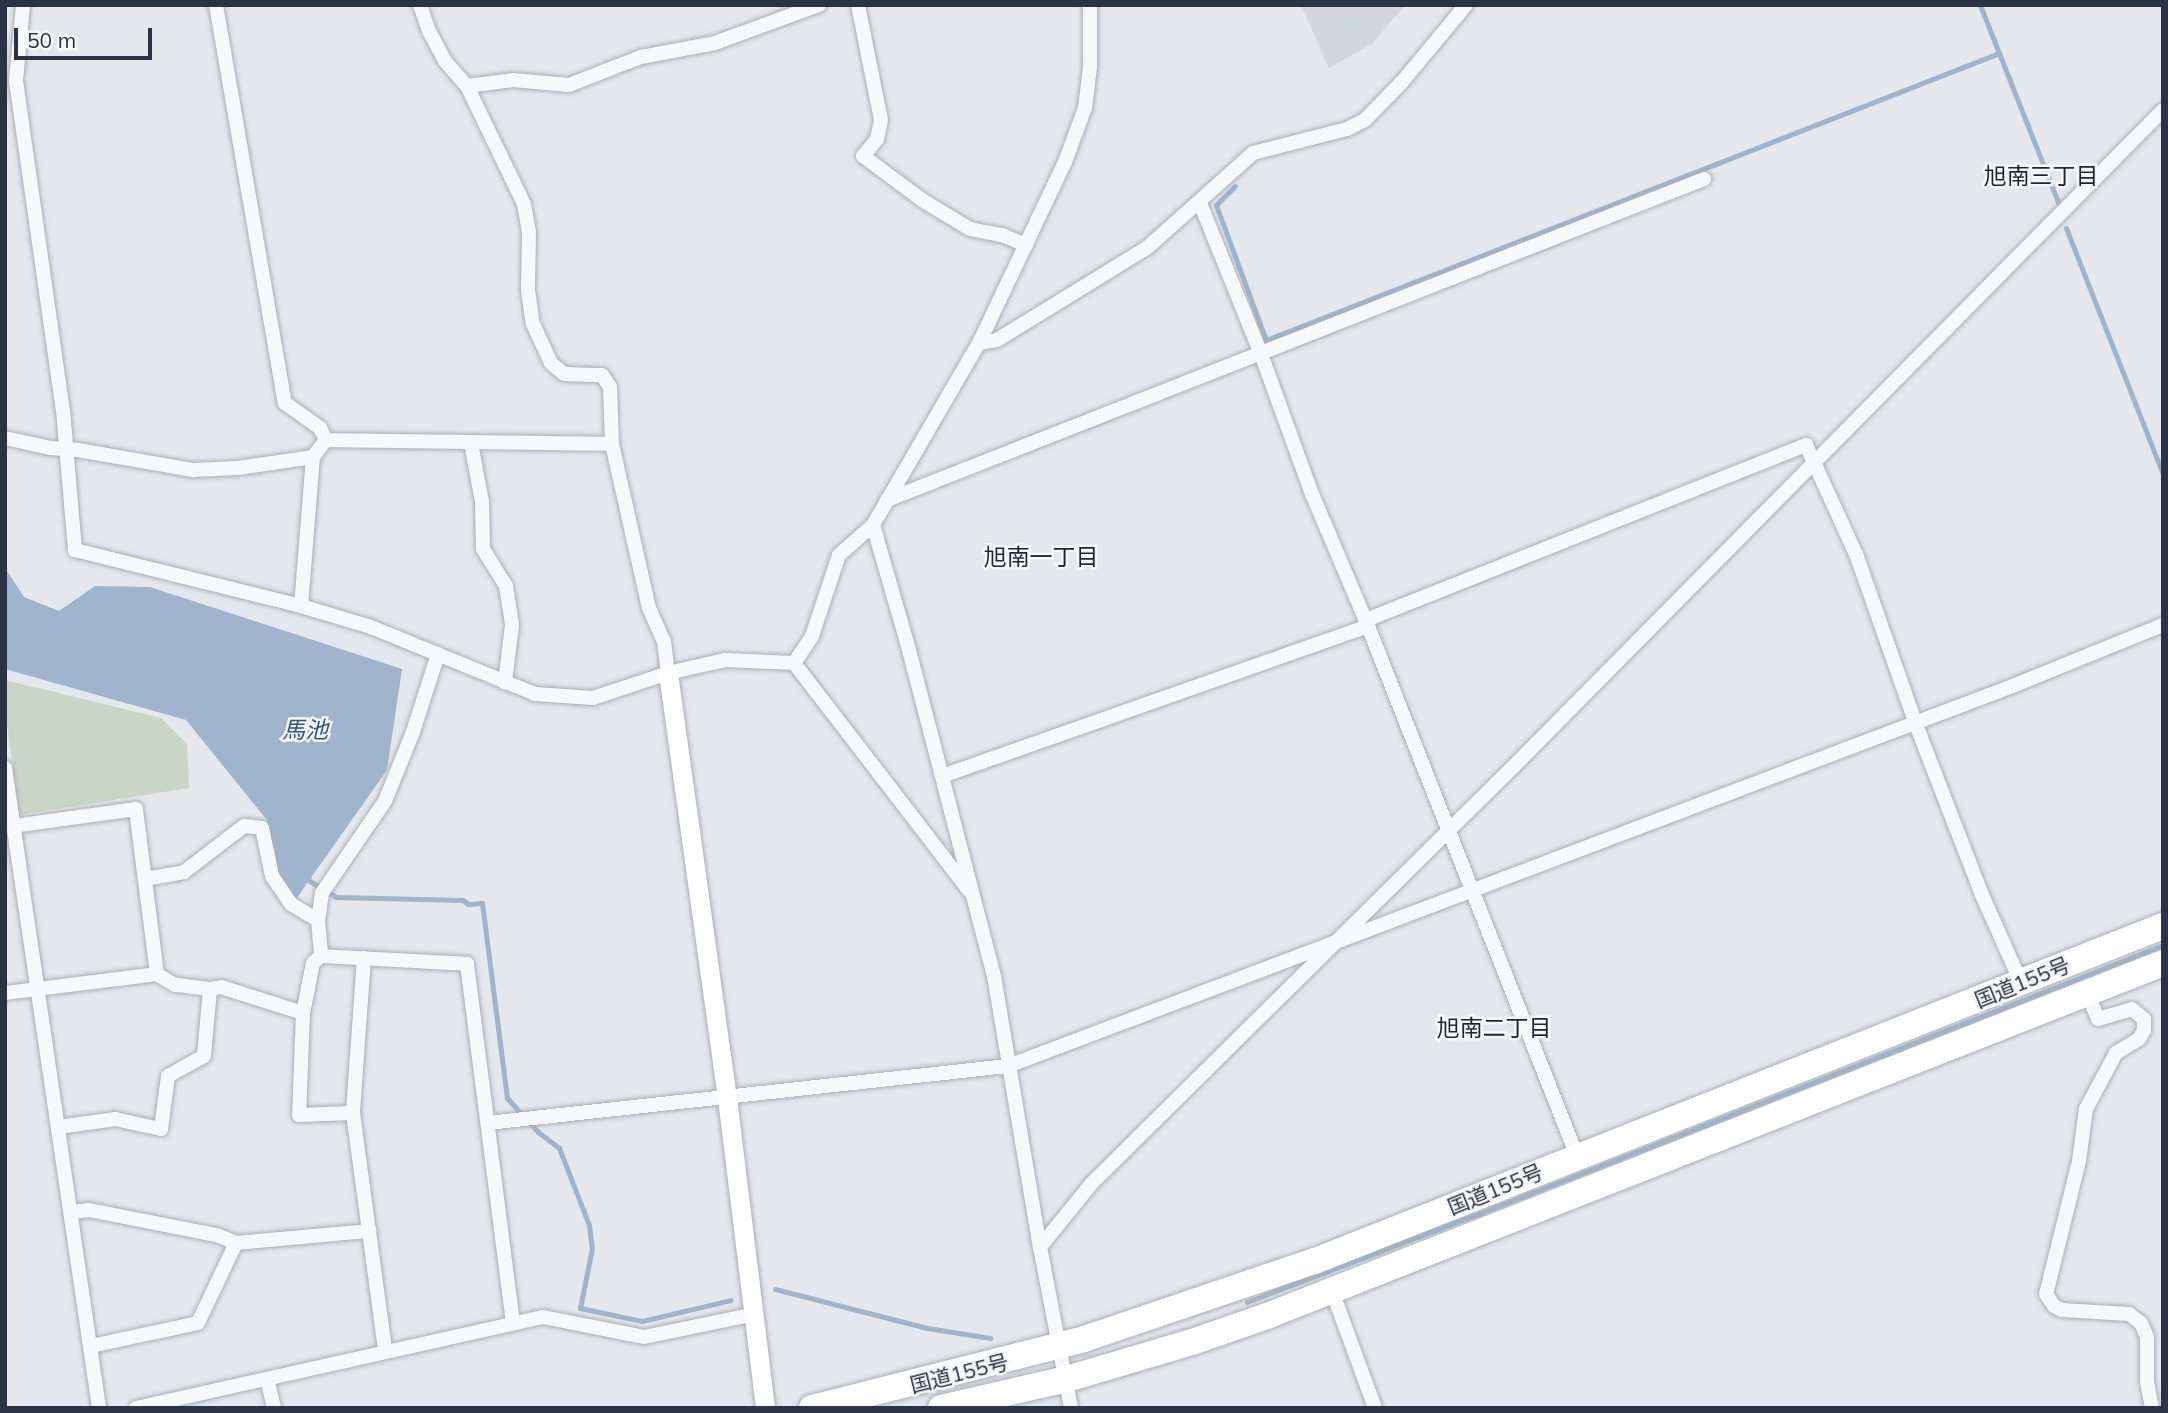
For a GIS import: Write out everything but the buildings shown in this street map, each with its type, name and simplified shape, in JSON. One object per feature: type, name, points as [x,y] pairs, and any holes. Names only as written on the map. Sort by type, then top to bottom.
[{"type":"highway","name":"国道155号","points":[[812,1408],[1061,1346],[1315,1261],[2163,926]]},
{"type":"highway","name":"国道155号","points":[[941,1408],[1067,1379],[1192,1342],[1332,1291],[2163,963]]},
{"type":"street","points":[[23,5],[16,81],[63,410],[75,550],[302,606],[370,627],[535,694],[593,698],[668,673],[725,660],[794,663],[974,897]]},
{"type":"street","points":[[216,5],[285,403],[320,428],[326,440]]},
{"type":"street","points":[[421,5],[429,31],[445,61],[467,86],[524,204],[529,231],[528,290],[533,324],[551,362],[564,374],[602,375],[610,387],[612,444],[649,608],[664,641],[727,1098],[765,1408]]},
{"type":"street","points":[[467,86],[513,80],[569,85],[642,57],[715,43],[819,5]]},
{"type":"street","points":[[858,5],[881,120],[881,130],[863,156],[922,200],[970,229],[1002,235],[1026,246]]},
{"type":"street","points":[[794,663],[811,636],[839,555],[873,525],[979,343],[1065,162],[1085,108],[1090,67],[1090,5]]},
{"type":"street","points":[[979,343],[997,340],[1148,247],[1253,153],[1346,129],[1364,120],[1402,82],[1466,5]]},
{"type":"street","points":[[1040,1247],[1092,1183],[1814,465],[2163,110]]},
{"type":"street","points":[[887,500],[1704,179]]},
{"type":"street","points":[[1200,202],[1261,354],[1312,494],[1367,623],[1577,1156]]},
{"type":"street","points":[[5,438],[193,470],[238,468],[313,457]]},
{"type":"street","points":[[302,606],[313,457],[326,440]]},
{"type":"street","points":[[326,440],[612,444]]},
{"type":"street","points":[[471,443],[482,502],[483,549],[506,586],[512,625],[505,683]]},
{"type":"street","points":[[942,776],[1367,623],[1806,445],[1856,554],[1915,722],[1982,895],[2021,982]]},
{"type":"street","points":[[873,525],[995,976],[1008,1066],[1071,1408]]},
{"type":"street","points":[[488,1123],[1008,1066],[1915,722],[2163,625]]},
{"type":"street","points":[[321,956],[318,920],[322,893],[385,800],[413,732],[438,654]]},
{"type":"street","points":[[5,768],[99,1408]]},
{"type":"street","points":[[13,826],[135,809],[157,974]]},
{"type":"street","points":[[145,879],[184,872],[244,826],[262,828],[267,858],[276,883],[290,904],[318,920]]},
{"type":"street","points":[[354,1113],[299,1115],[303,1013],[313,962],[321,956],[467,964],[513,1323]]},
{"type":"street","points":[[364,958],[354,1113],[385,1350]]},
{"type":"street","points":[[5,993],[157,974],[174,985],[210,989],[221,987],[303,1013]]},
{"type":"street","points":[[59,1127],[115,1119],[161,1129],[168,1076],[204,1056],[210,989]]},
{"type":"street","points":[[2087,993],[2098,1019],[2132,1010],[2144,1019],[2144,1030],[2139,1039],[2116,1053],[2086,1110],[2079,1161],[2046,1294],[2054,1306],[2062,1311],[2129,1314],[2141,1323],[2147,1337],[2147,1382],[2152,1408]]},
{"type":"street","points":[[72,1212],[89,1210],[217,1236],[236,1243],[369,1231]]},
{"type":"street","points":[[91,1346],[198,1323],[236,1243]]},
{"type":"street","points":[[1332,1291],[1375,1408]]},
{"type":"street","points":[[136,1408],[385,1350],[543,1317],[644,1337],[755,1314]]},
{"type":"street","points":[[267,1379],[274,1408]]},
{"type":"shaded area","points":[[1301,5],[1405,5],[1372,44],[1329,68]]},
{"type":"green space","points":[[5,680],[161,718],[187,744],[189,788],[19,815],[5,709]]},
{"type":"water","name":"馬池","points":[[5,568],[24,597],[59,611],[95,586],[150,587],[402,669],[387,770],[296,899],[279,876],[267,820],[186,720],[5,669]]},
{"type":"waterway","points":[[1980,5],[2059,205]]},
{"type":"waterway","points":[[1235,186],[1216,205],[1266,340],[1999,53]]},
{"type":"waterway","points":[[2066,228],[2163,474]]},
{"type":"waterway","points":[[309,875],[308,880],[336,897],[463,900],[468,904],[482,903],[507,1098],[538,1132],[559,1148],[589,1225],[592,1248],[580,1308],[642,1321],[731,1300]]},
{"type":"waterway","points":[[1247,1302],[2163,945]]},
{"type":"waterway","points":[[775,1289],[927,1328],[990,1338]]},
{"type":"district","name":"旭南三丁目","points":[[2041,176]]},
{"type":"district","name":"旭南一丁目","points":[[1041,557]]},
{"type":"district","name":"旭南二丁目","points":[[1494,1028]]}]
